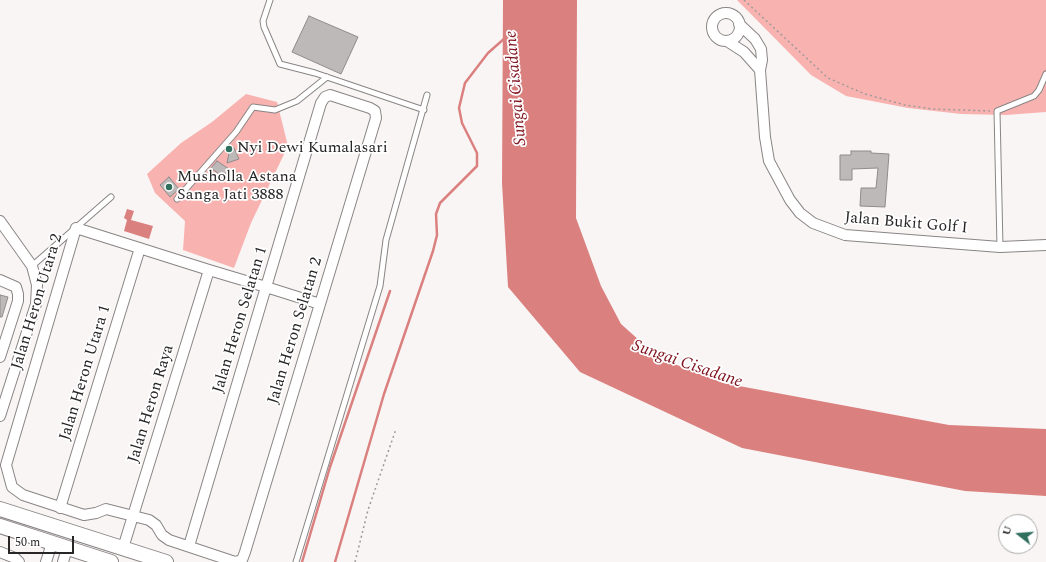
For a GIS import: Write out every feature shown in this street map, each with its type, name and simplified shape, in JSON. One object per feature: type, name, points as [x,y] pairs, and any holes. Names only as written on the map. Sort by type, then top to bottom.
[{"type":"main road","points":[[0,509],[166,562]]},
{"type":"main road","points":[[0,526],[111,562]]},
{"type":"street","name":"Jalan Bukit Golf I","points":[[760,70],[744,52],[727,41],[718,39],[712,32],[715,18],[726,13],[735,16],[739,24],[755,39],[761,49],[762,60],[760,70],[765,137],[769,161],[790,200],[800,213],[813,223],[845,235],[1000,247],[1046,245]]},
{"type":"street","points":[[727,41],[736,37],[739,24]]},
{"type":"street","name":"Jalan Heron Selatan 2","points":[[188,546],[235,562],[242,560],[376,118],[375,111],[370,108],[330,95],[325,97],[321,103]]},
{"type":"street","name":"Jalan Heron Selatan 1","points":[[188,546],[321,103]]},
{"type":"street","points":[[0,221],[32,266],[37,285],[36,304],[0,416]]},
{"type":"street","points":[[76,228],[320,304]]},
{"type":"street","name":"Jalan Heron Utara 2","points":[[60,508],[23,495],[12,487],[8,478],[6,465],[76,228]]},
{"type":"street","name":"Jalan Heron Utara 1","points":[[60,508],[140,248]]},
{"type":"street","name":"Jalan Heron Raya","points":[[123,548],[209,270]]},
{"type":"street","points":[[0,280],[16,287],[18,294],[18,301],[0,357]]},
{"type":"street","points":[[60,508],[84,515],[96,513],[106,509],[149,520],[156,525],[162,535],[169,540],[188,546]]},
{"type":"street","points":[[46,562],[52,543]]},
{"type":"street","points":[[63,562],[67,548]]},
{"type":"street","points":[[0,552],[15,558],[19,562]]},
{"type":"lane","points":[[270,0],[265,16],[264,27],[280,64],[327,77],[424,110]]},
{"type":"lane","points":[[1000,247],[997,111],[1034,96],[1039,90],[1046,74]]},
{"type":"lane","points":[[177,199],[236,132],[253,107],[275,110],[297,101],[327,77]]},
{"type":"lane","points":[[296,562],[380,286],[388,235],[427,95]]},
{"type":"lane","points":[[32,266],[112,197]]},
{"type":"path","points":[[744,0],[828,78],[865,94],[905,105],[932,109],[997,111]]},
{"type":"path","points":[[355,562],[371,504],[396,429]]},
{"type":"shaded area","points":[[737,0],[1046,0],[1046,112],[1006,115],[961,114],[908,108],[846,96],[811,75]]},
{"type":"shaded area","points":[[246,94],[277,102],[288,146],[251,223],[234,268],[183,250],[185,221],[155,193],[147,174],[181,143],[212,122]]},
{"type":"water","name":"Sungai Cisadane","points":[[503,0],[577,0],[576,218],[601,286],[621,324],[659,358],[723,383],[949,425],[1046,429],[1046,496],[965,491],[742,448],[580,372],[508,287],[502,183]]},
{"type":"water","points":[[127,209],[134,211],[131,220],[153,226],[149,239],[124,231],[127,220],[124,218]]},
{"type":"building","points":[[309,16],[358,37],[341,74],[292,52]]},
{"type":"building","points":[[234,148],[239,159],[227,163],[229,153]]},
{"type":"building","points":[[851,151],[871,151],[871,153],[889,154],[885,207],[860,206],[861,188],[876,188],[878,168],[852,169],[852,180],[840,180],[840,155],[851,155]]},
{"type":"building","points":[[217,161],[229,169],[223,177],[211,168]]},
{"type":"building","name":"Musholla Astana Sanga Jati 3888","points":[[169,177],[179,189],[170,197],[160,185]]},
{"type":"building","points":[[0,295],[8,297],[2,317],[0,317]]},
{"type":"waterway","name":"Sungai Cisadane","points":[[335,562],[384,394],[433,251],[437,235],[436,214],[440,203],[477,166],[477,153],[462,123],[459,108],[465,83],[488,53],[505,38]]},
{"type":"waterway","points":[[302,562],[330,467],[390,291]]},
{"type":"place","name":"Nyi Dewi Kumalasari","points":[[229,149]]},
{"type":"place","name":"Musholla Astana Sanga Jati 3888","points":[[169,187]]}]
